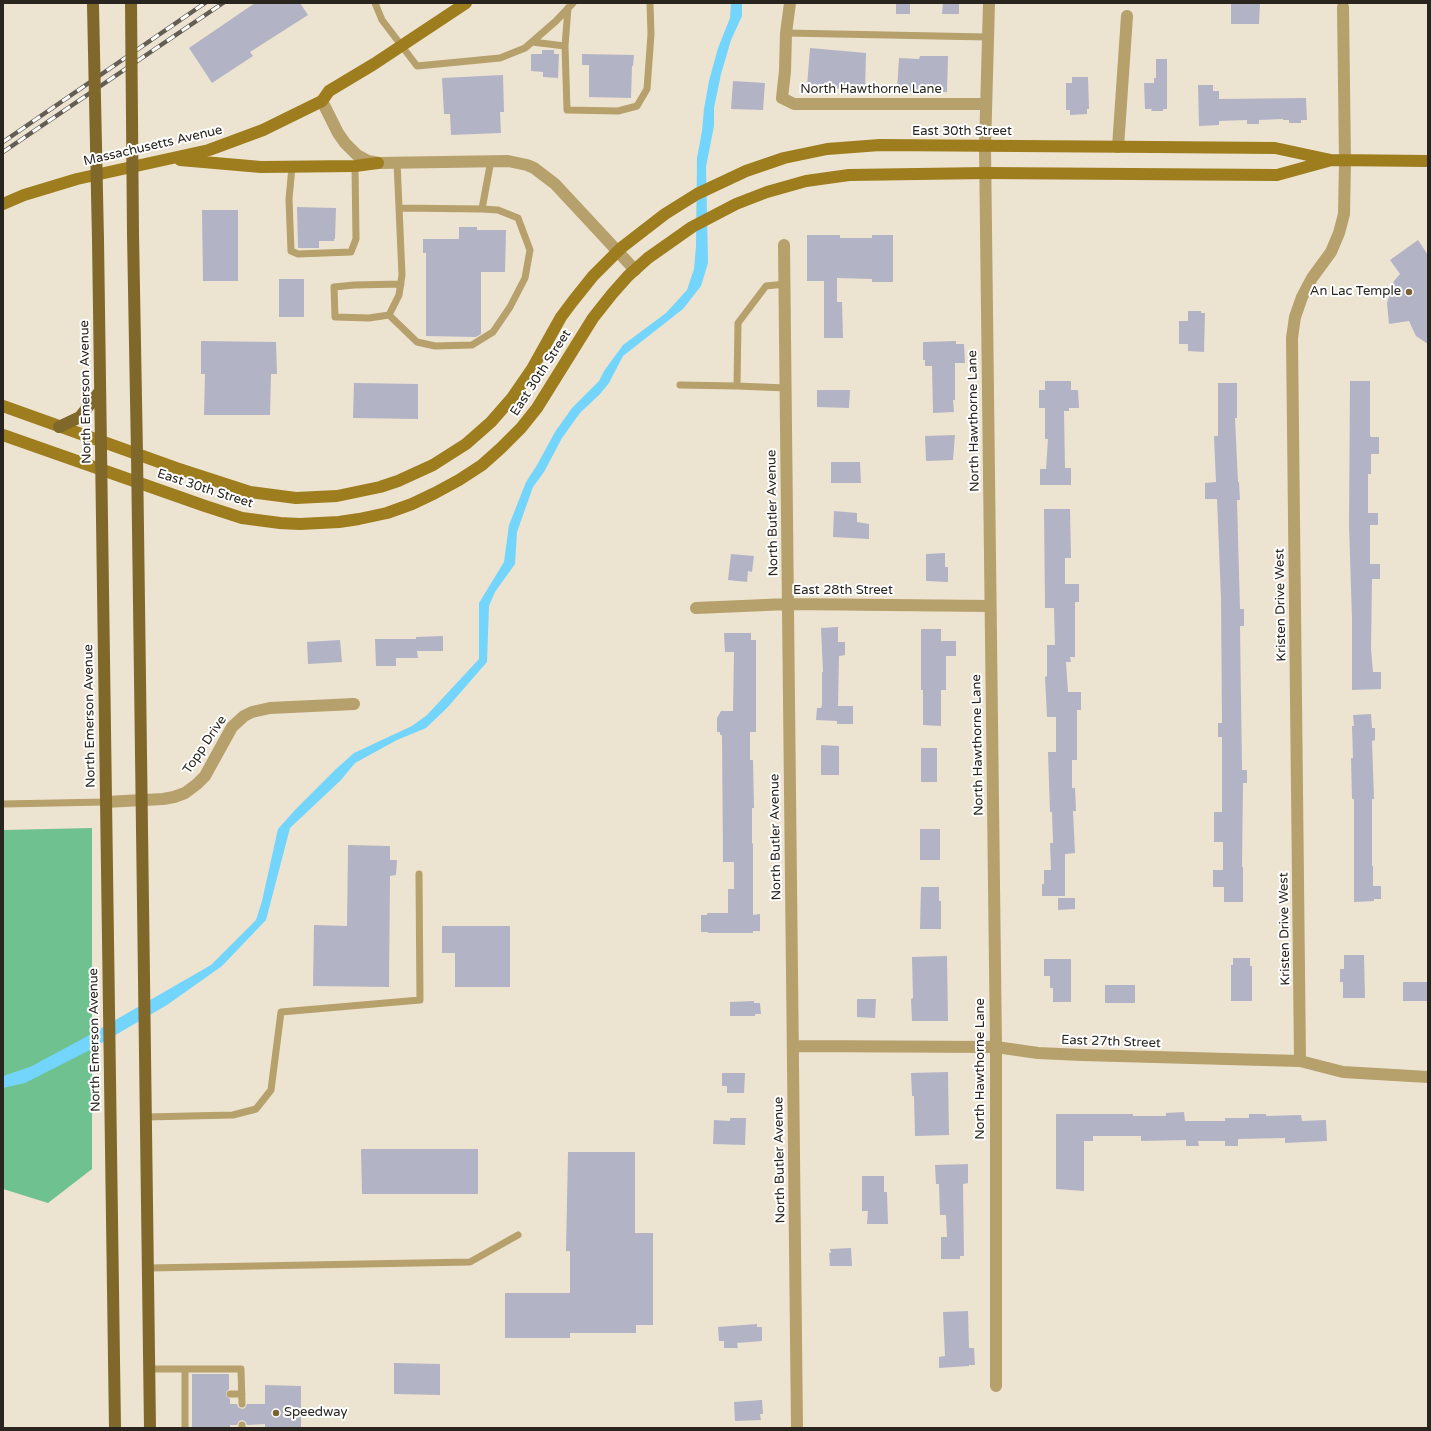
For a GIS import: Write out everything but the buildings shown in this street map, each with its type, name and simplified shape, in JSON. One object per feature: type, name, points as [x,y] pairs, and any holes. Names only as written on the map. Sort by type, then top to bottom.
[{"type":"main road","points":[[131,3],[138,623],[142,800],[150,1428]]},
{"type":"main road","name":"Massachusetts Avenue","points":[[3,204],[66,182],[166,158],[208,150],[227,144],[277,123],[322,101],[329,91],[466,3]]},
{"type":"main road","name":"North Emerson Avenue","points":[[94,4],[115,1428]]},
{"type":"main road","name":"East 30th Street","points":[[3,406],[224,485],[250,492],[296,498],[325,497],[360,492],[380,487],[418,473],[466,444],[481,431],[503,409],[524,382],[555,327],[572,301],[593,276],[618,251],[649,226],[682,204],[720,183],[746,171],[784,158],[827,149],[880,146],[1118,147],[1275,148],[1331,160],[1428,161]]},
{"type":"main road","points":[[166,158],[261,167],[355,166],[378,163]]},
{"type":"main road","name":"East 30th Street","points":[[3,434],[101,470],[237,516],[280,523],[319,524],[359,519],[387,513],[435,494],[482,464],[521,428],[545,397],[579,338],[593,318],[634,270],[682,234],[712,216],[749,198],[787,185],[849,175],[986,173],[1277,175],[1331,160]]},
{"type":"main road","points":[[59,427],[84,413],[100,391]]},
{"type":"street","name":"North Hawthorne Lane","points":[[790,3],[786,32],[785,71],[782,98],[794,104],[986,104]]},
{"type":"street","name":"North Hawthorne Lane","points":[[989,3],[985,147],[996,1047],[996,1386]]},
{"type":"street","name":"Kristen Drive West","points":[[1300,1062],[1292,338],[1295,317],[1302,297],[1312,278],[1331,252],[1339,234],[1345,207],[1343,5]]},
{"type":"street","points":[[1118,147],[1127,16]]},
{"type":"street","points":[[322,101],[338,134],[351,150],[362,158],[378,163],[492,160],[508,161],[527,165],[541,173],[555,184],[634,270]]},
{"type":"street","name":"North Butler Avenue","points":[[784,245],[797,1428]]},
{"type":"street","name":"East 28th Street","points":[[696,608],[788,604],[990,606]]},
{"type":"street","name":"Topp Drive","points":[[105,802],[170,798],[191,789],[205,776],[232,728],[244,716],[252,712],[270,708],[354,704]]},
{"type":"street","name":"East 27th Street","points":[[792,1046],[996,1047],[1038,1053],[1300,1062],[1343,1072],[1428,1077]]},
{"type":"lane","points":[[375,3],[382,20],[417,66],[500,58],[525,48],[571,6]]},
{"type":"lane","points":[[571,6],[565,46],[567,110],[618,111],[637,106],[647,89],[651,34],[650,3]]},
{"type":"lane","points":[[786,32],[987,37]]},
{"type":"lane","points":[[532,42],[565,46]]},
{"type":"lane","points":[[482,209],[492,160]]},
{"type":"lane","points":[[389,315],[399,295],[402,275],[397,162]]},
{"type":"lane","points":[[292,167],[289,199],[291,251],[298,254],[351,252],[356,239],[355,166]]},
{"type":"lane","points":[[389,315],[417,342],[435,346],[472,345],[493,332],[510,307],[524,278],[530,250],[518,218],[498,210],[399,208]]},
{"type":"lane","points":[[389,315],[369,318],[335,316],[334,287],[401,284]]},
{"type":"lane","points":[[737,386],[738,323],[766,286],[785,284]]},
{"type":"lane","points":[[680,385],[786,388]]},
{"type":"lane","points":[[3,804],[105,802]]},
{"type":"lane","points":[[146,1117],[233,1115],[256,1108],[271,1090],[281,1012],[420,1000],[419,874]]},
{"type":"lane","points":[[148,1268],[470,1262],[518,1235]]},
{"type":"lane","points":[[149,1369],[241,1368],[242,1404]]},
{"type":"lane","points":[[184,1369],[188,1394],[189,1420],[185,1428]]},
{"type":"lane","points":[[230,1394],[242,1394]]},
{"type":"green space","points":[[92,828],[92,1169],[48,1203],[3,1189],[3,830]]},
{"type":"water","points":[[731,3],[742,3],[742,16],[731,40],[721,74],[714,108],[714,126],[706,167],[708,263],[701,286],[683,309],[623,356],[609,383],[580,413],[562,438],[544,472],[533,487],[517,532],[515,564],[495,592],[489,606],[487,662],[447,708],[426,728],[397,740],[355,763],[341,780],[290,828],[266,920],[222,966],[167,1005],[88,1051],[25,1083],[3,1088],[3,1076],[30,1067],[84,1038],[211,965],[256,920],[262,901],[278,829],[336,769],[354,753],[412,726],[427,715],[479,659],[479,603],[504,562],[509,525],[526,482],[555,432],[572,408],[599,381],[604,371],[623,345],[666,313],[687,290],[694,269],[696,246],[697,158],[704,109],[709,81],[718,48],[730,18]]},
{"type":"railway","points":[[3,142],[205,3]]},
{"type":"railway","points":[[3,152],[223,3]]},
{"type":"place","name":"An Lac Temple","points":[[1409,292]]},
{"type":"place","name":"Speedway","points":[[276,1413]]}]
